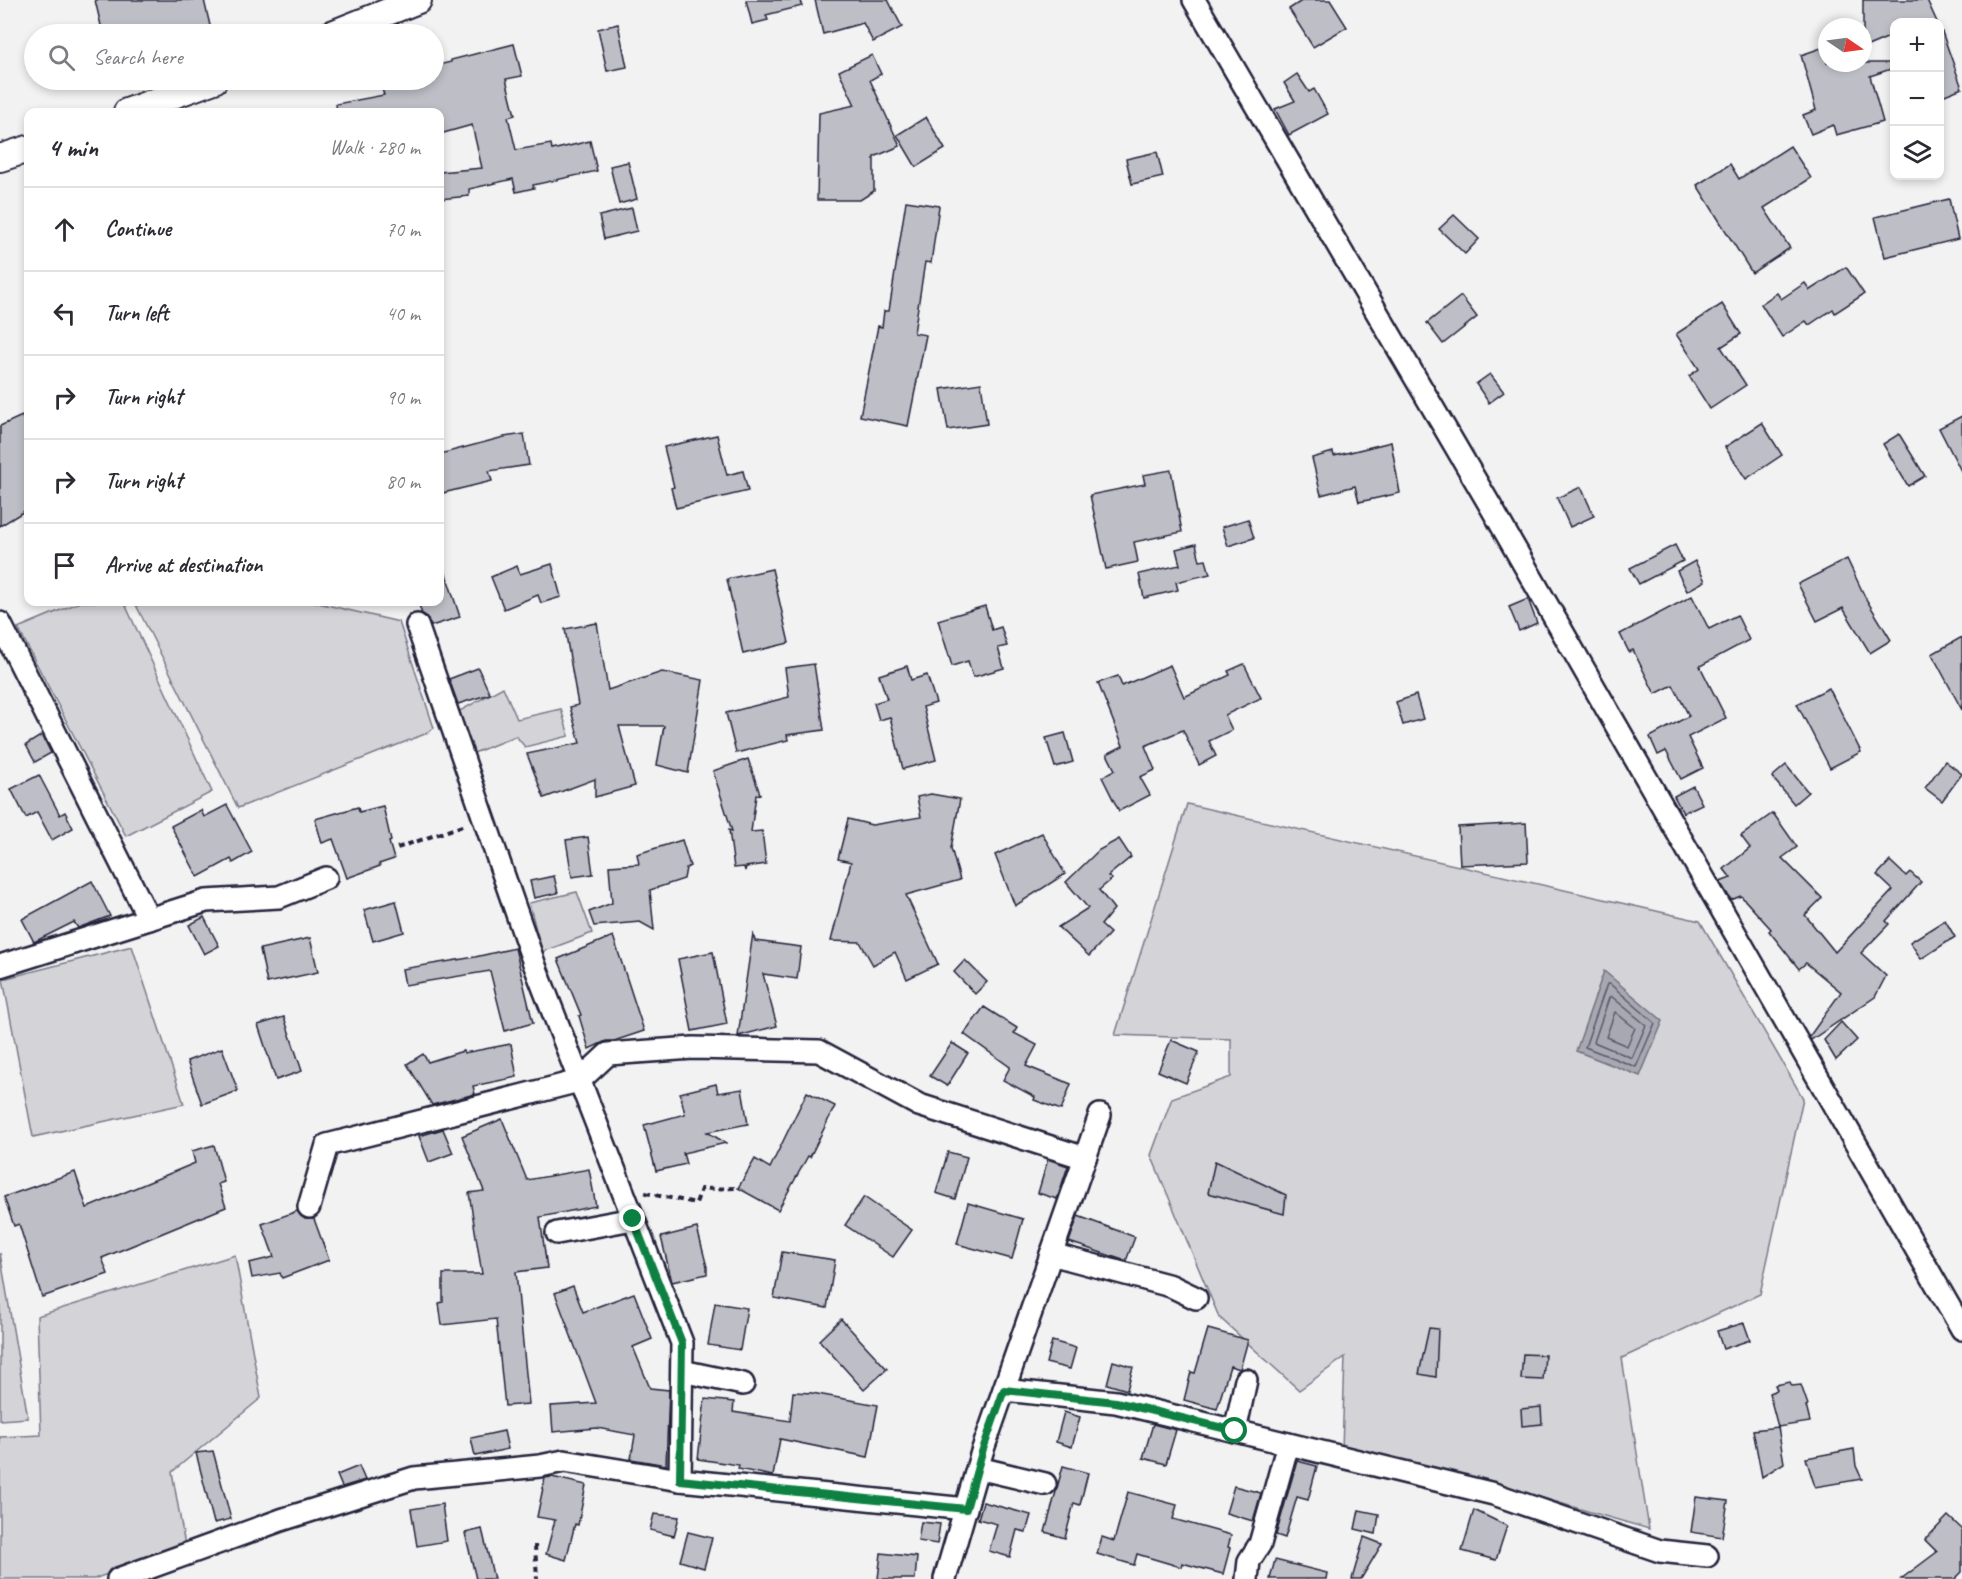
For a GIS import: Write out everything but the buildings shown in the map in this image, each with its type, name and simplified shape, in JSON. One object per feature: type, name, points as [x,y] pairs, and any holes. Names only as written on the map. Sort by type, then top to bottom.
[{"type":"main road","points":[[357,24],[418,0]]},
{"type":"main road","points":[[138,108],[187,90]]},
{"type":"main road","points":[[0,158],[24,150]]},
{"type":"street","points":[[1194,0],[1491,507],[1962,1329]]},
{"type":"street","points":[[0,623],[149,919]]},
{"type":"street","points":[[417,625],[535,966],[682,1343],[680,1480]]},
{"type":"street","points":[[0,966],[206,901],[279,897],[326,878]]},
{"type":"street","points":[[309,1207],[327,1145],[579,1081],[608,1054],[693,1048],[819,1051],[919,1105],[1085,1158]]},
{"type":"street","points":[[945,1579],[1004,1390],[1100,1115]]},
{"type":"street","points":[[557,1233],[633,1219]]},
{"type":"street","points":[[1051,1254],[1171,1286],[1196,1298]]},
{"type":"street","points":[[682,1371],[743,1384]]},
{"type":"street","points":[[1235,1431],[1246,1380]]},
{"type":"street","points":[[1004,1390],[1116,1402],[1494,1494],[1660,1551],[1707,1556]]},
{"type":"street","points":[[1247,1579],[1249,1561],[1260,1544],[1288,1444]]},
{"type":"street","points":[[118,1579],[281,1520],[414,1478],[540,1466],[564,1461],[680,1480],[966,1509]]},
{"type":"street","points":[[978,1468],[1045,1484]]},
{"type":"path","points":[[397,848],[476,821]]},
{"type":"path","points":[[621,1188],[696,1203],[701,1189],[738,1188]]},
{"type":"path","points":[[535,1545],[537,1579]]},
{"type":"shaded area","points":[[70,606],[126,606],[212,792],[126,836],[18,628]]},
{"type":"shaded area","points":[[137,606],[331,606],[399,622],[434,728],[425,734],[238,808]]},
{"type":"shaded area","points":[[503,687],[517,719],[561,709],[569,736],[525,747],[516,736],[474,753],[456,713]]},
{"type":"shaded area","points":[[1187,804],[1700,921],[1803,1098],[1760,1294],[1622,1358],[1649,1529],[1446,1470],[1342,1450],[1345,1357],[1299,1390],[1219,1317],[1151,1155],[1172,1098],[1231,1077],[1231,1039],[1115,1035]]},
{"type":"shaded area","points":[[577,892],[592,933],[542,952],[529,903]]},
{"type":"shaded area","points":[[132,946],[184,1104],[33,1137],[3,979]]},
{"type":"shaded area","points":[[0,1253],[28,1418],[0,1420]]},
{"type":"shaded area","points":[[235,1255],[261,1398],[172,1472],[185,1545],[94,1579],[0,1579],[0,1437],[41,1435],[37,1316]]},
{"type":"water","points":[[1604,971],[1663,1021],[1640,1076],[1576,1051]]},
{"type":"route","points":[[633,1219],[682,1343],[680,1480],[966,1509],[982,1452],[1004,1390],[1116,1402],[1235,1431]]}]
